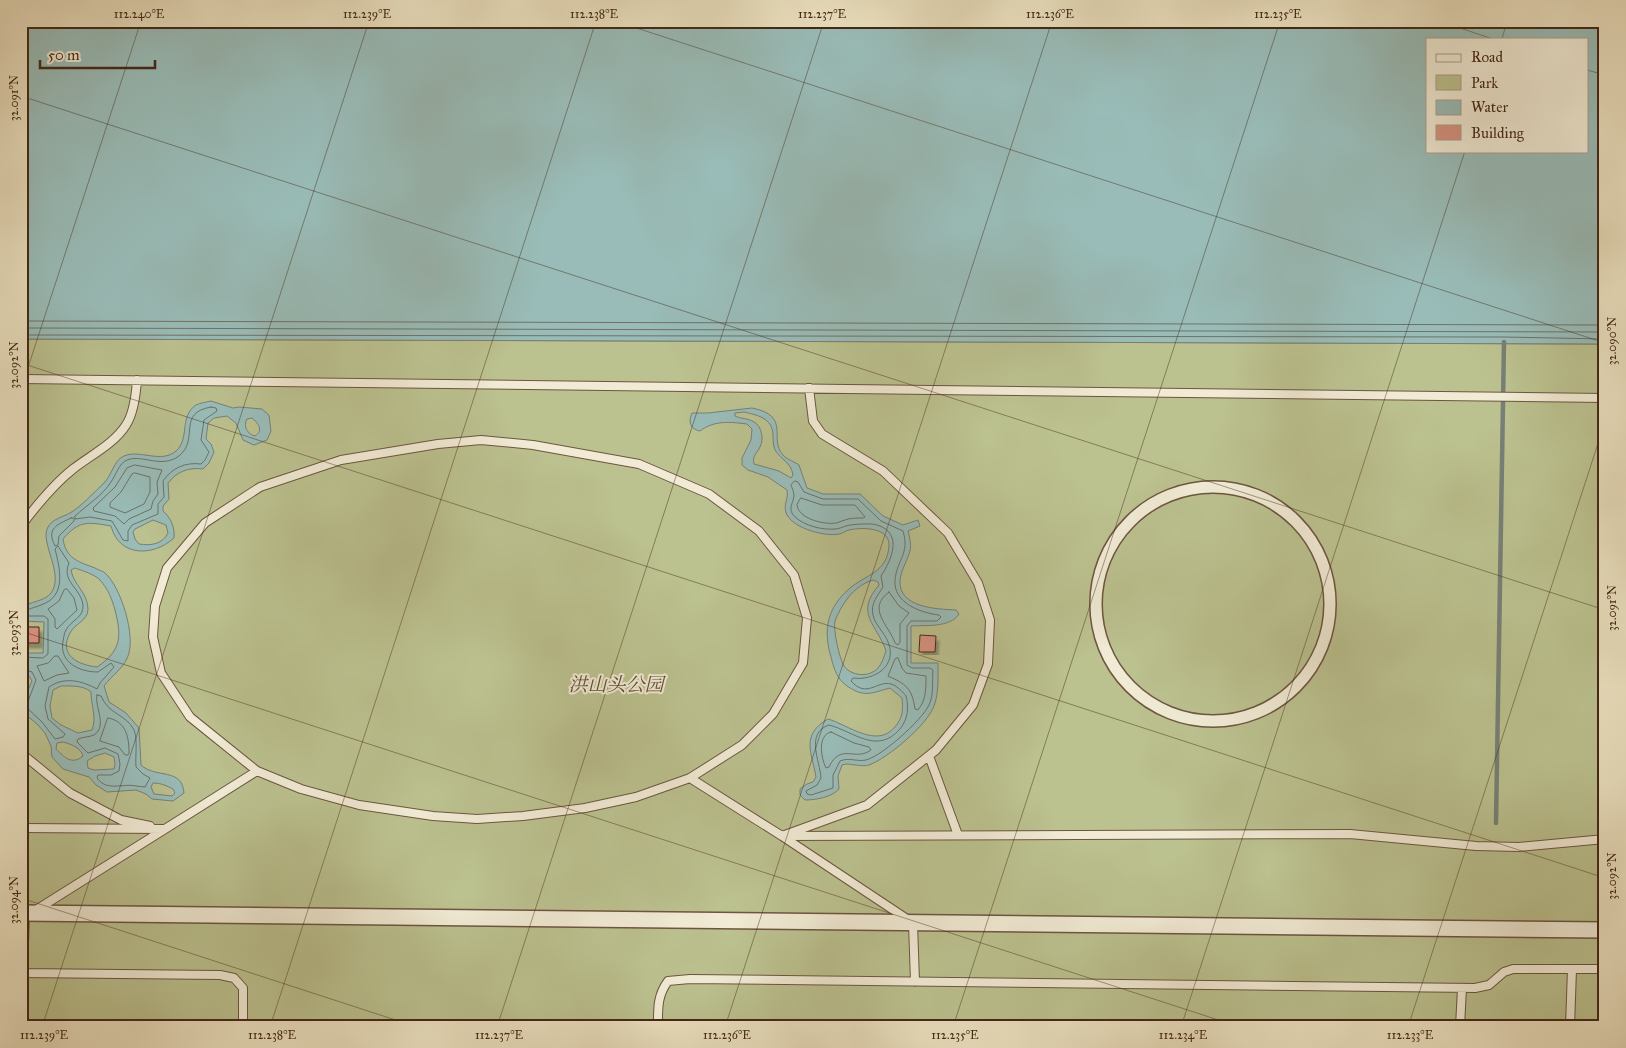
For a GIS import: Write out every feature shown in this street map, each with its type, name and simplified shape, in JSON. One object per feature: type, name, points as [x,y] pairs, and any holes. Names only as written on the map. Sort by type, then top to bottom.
[{"type":"street","points":[[1196,488],[1237,489],[1274,504],[1305,531],[1325,567],[1331,607],[1324,646],[1303,681],[1271,707],[1240,719],[1232,720],[1206,722],[1171,714],[1139,696],[1115,668],[1100,636],[1096,600],[1104,560],[1126,526],[1158,501],[1196,488]]},
{"type":"street","points":[[26,913],[1605,930]]},
{"type":"lane","points":[[21,379],[1605,398]]},
{"type":"lane","points":[[21,526],[33,510],[72,470],[117,437],[128,423],[136,396],[137,380]]},
{"type":"lane","points":[[782,836],[867,805],[929,756],[974,705],[988,664],[990,620],[978,583],[946,530],[883,471],[822,434],[813,421],[808,388]]},
{"type":"lane","points":[[481,440],[533,445],[639,464],[709,494],[759,531],[794,575],[806,618],[803,663],[773,714],[742,745],[690,778],[636,797],[585,808],[522,816],[477,819],[433,816],[359,805],[301,789],[258,771],[190,718],[161,673],[153,637],[155,606],[167,568],[205,523],[260,487],[341,460],[438,444],[481,440]]},
{"type":"lane","points":[[21,779],[23,755]]},
{"type":"lane","points":[[23,755],[70,793],[121,820],[165,829]]},
{"type":"lane","points":[[929,756],[958,836]]},
{"type":"lane","points":[[243,1027],[243,988],[234,978],[220,975],[22,973],[26,913],[258,771]]},
{"type":"lane","points":[[690,778],[782,836],[913,923],[915,982]]},
{"type":"lane","points":[[21,828],[165,829]]},
{"type":"lane","points":[[782,836],[1350,834],[1476,846],[1519,847],[1605,839]]},
{"type":"lane","points":[[658,1027],[658,1004],[661,991],[668,981],[690,979],[1475,988],[1489,985],[1504,972],[1513,968],[1605,970]]},
{"type":"lane","points":[[1570,1027],[1572,969]]},
{"type":"lane","points":[[1460,1027],[1462,988]]},
{"type":"green space","name":"洪山头公园","points":[[21,339],[1605,344],[1605,1027],[21,1027]]},
{"type":"water","points":[[21,21],[1605,21],[1605,344],[21,339]]},
{"type":"water","points":[[211,401],[233,408],[262,409],[269,415],[271,431],[267,440],[254,445],[243,440],[236,423],[227,416],[214,418],[208,423],[206,439],[211,444],[214,452],[209,463],[203,469],[183,471],[168,483],[169,499],[163,506],[163,511],[172,523],[174,538],[156,548],[138,551],[121,544],[111,526],[90,523],[79,525],[63,539],[67,551],[74,559],[105,573],[111,580],[125,612],[130,647],[124,664],[104,686],[109,702],[126,713],[139,728],[141,765],[154,772],[173,776],[179,780],[184,793],[173,801],[152,799],[136,790],[107,792],[96,785],[89,777],[63,769],[52,757],[51,746],[45,733],[22,711],[23,701],[32,681],[29,676],[21,673],[21,653],[43,653],[44,622],[21,621],[21,608],[48,596],[55,585],[54,568],[46,533],[50,524],[83,503],[104,483],[115,464],[124,456],[137,454],[164,456],[176,451],[183,440],[186,421],[191,410],[196,405]],"holes":[[[252,418],[260,429],[255,436],[246,429],[247,419]],[[153,520],[166,525],[168,533],[160,542],[143,545],[139,544],[135,539],[133,532],[135,529]],[[75,568],[98,578],[111,598],[115,610],[119,628],[118,643],[111,655],[97,667],[83,664],[72,658],[66,647],[70,633],[84,619],[88,609],[86,598],[71,570]],[[61,686],[77,686],[88,690],[91,692],[94,716],[92,730],[78,733],[61,725],[52,718],[50,706],[53,690]],[[63,742],[78,749],[83,756],[72,760],[66,758],[56,749],[57,743]],[[105,753],[114,757],[115,764],[114,769],[94,770],[88,768],[87,761]],[[153,783],[173,789],[175,793],[172,796],[154,794],[151,787]]]},
{"type":"water","points":[[752,408],[772,416],[777,428],[779,449],[784,456],[799,465],[807,488],[823,494],[860,494],[883,516],[903,525],[918,520],[920,526],[908,531],[910,549],[902,570],[901,589],[912,602],[939,609],[956,610],[959,614],[950,622],[944,624],[911,626],[911,663],[938,663],[937,696],[930,714],[906,740],[886,756],[867,766],[842,765],[838,776],[839,789],[824,798],[805,800],[800,795],[800,789],[813,782],[816,777],[810,745],[814,731],[819,725],[828,719],[870,736],[879,736],[887,734],[894,728],[902,714],[902,698],[890,688],[873,693],[859,692],[847,686],[838,677],[827,638],[829,620],[836,604],[849,589],[880,568],[887,555],[888,540],[885,535],[874,530],[854,529],[833,535],[818,533],[796,524],[786,512],[787,490],[768,477],[748,470],[742,465],[742,458],[751,440],[752,429],[747,424],[729,422],[717,423],[700,431],[692,427],[690,419],[692,413]],"holes":[[[744,412],[763,418],[770,424],[775,450],[790,467],[793,475],[791,478],[779,471],[754,464],[754,457],[762,441],[762,433],[754,422],[735,416],[735,413]],[[873,580],[878,582],[879,585],[868,604],[868,612],[886,651],[882,662],[874,671],[865,674],[855,674],[844,666],[840,656],[835,621],[850,596],[862,585]]]},
{"type":"building","points":[[23,627],[39,627],[39,643],[23,643]]},
{"type":"building","points":[[920,635],[936,636],[935,652],[919,652]]},
{"type":"waterway","points":[[1496,823],[1504,342]]}]
